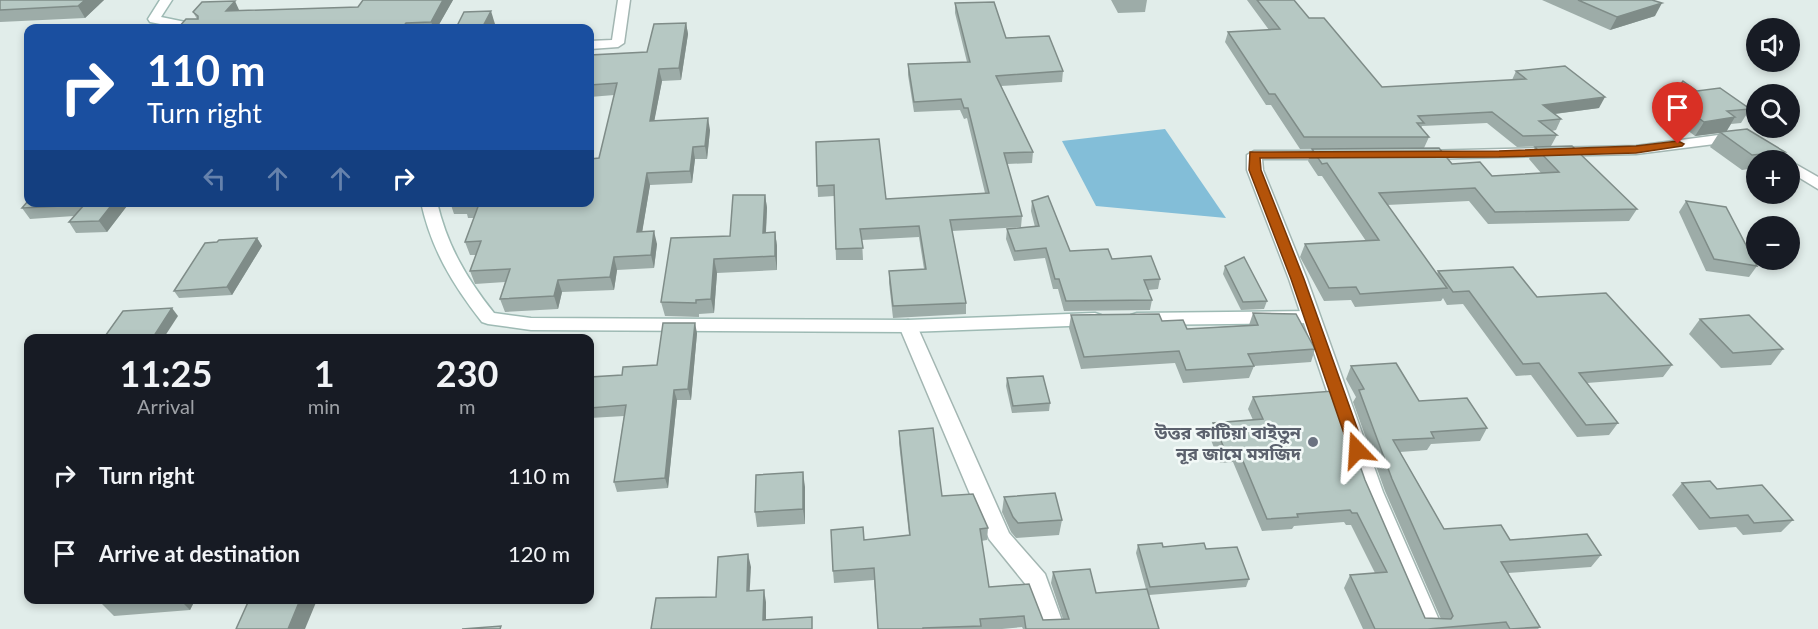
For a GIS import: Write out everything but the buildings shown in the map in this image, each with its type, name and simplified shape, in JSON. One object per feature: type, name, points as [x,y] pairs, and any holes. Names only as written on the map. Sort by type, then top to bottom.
[{"type":"street","points":[[166,0],[154,19],[177,24]]},
{"type":"street","points":[[594,45],[618,43],[624,0]]},
{"type":"street","points":[[1401,154],[1636,150],[1741,136],[1764,150]]},
{"type":"street","points":[[1344,155],[1254,155],[1255,170],[1311,317],[1372,492],[1431,629]]},
{"type":"street","points":[[1800,172],[1818,184]]},
{"type":"street","points":[[430,207],[435,232],[455,276],[488,318],[531,324],[908,326],[1032,320],[1311,317]]},
{"type":"street","points":[[908,326],[1000,539],[1037,581],[1053,629]]},
{"type":"water","points":[[1165,129],[1226,218],[1096,206],[1062,141]]},
{"type":"place","name":"উত্তর কাটিয়া বাইতুন নূর জামে মসজিদ","points":[[1313,442]]},
{"type":"route","points":[[1357,450],[1298,279],[1255,170],[1254,155],[1499,154],[1636,150],[1678,144]]}]
